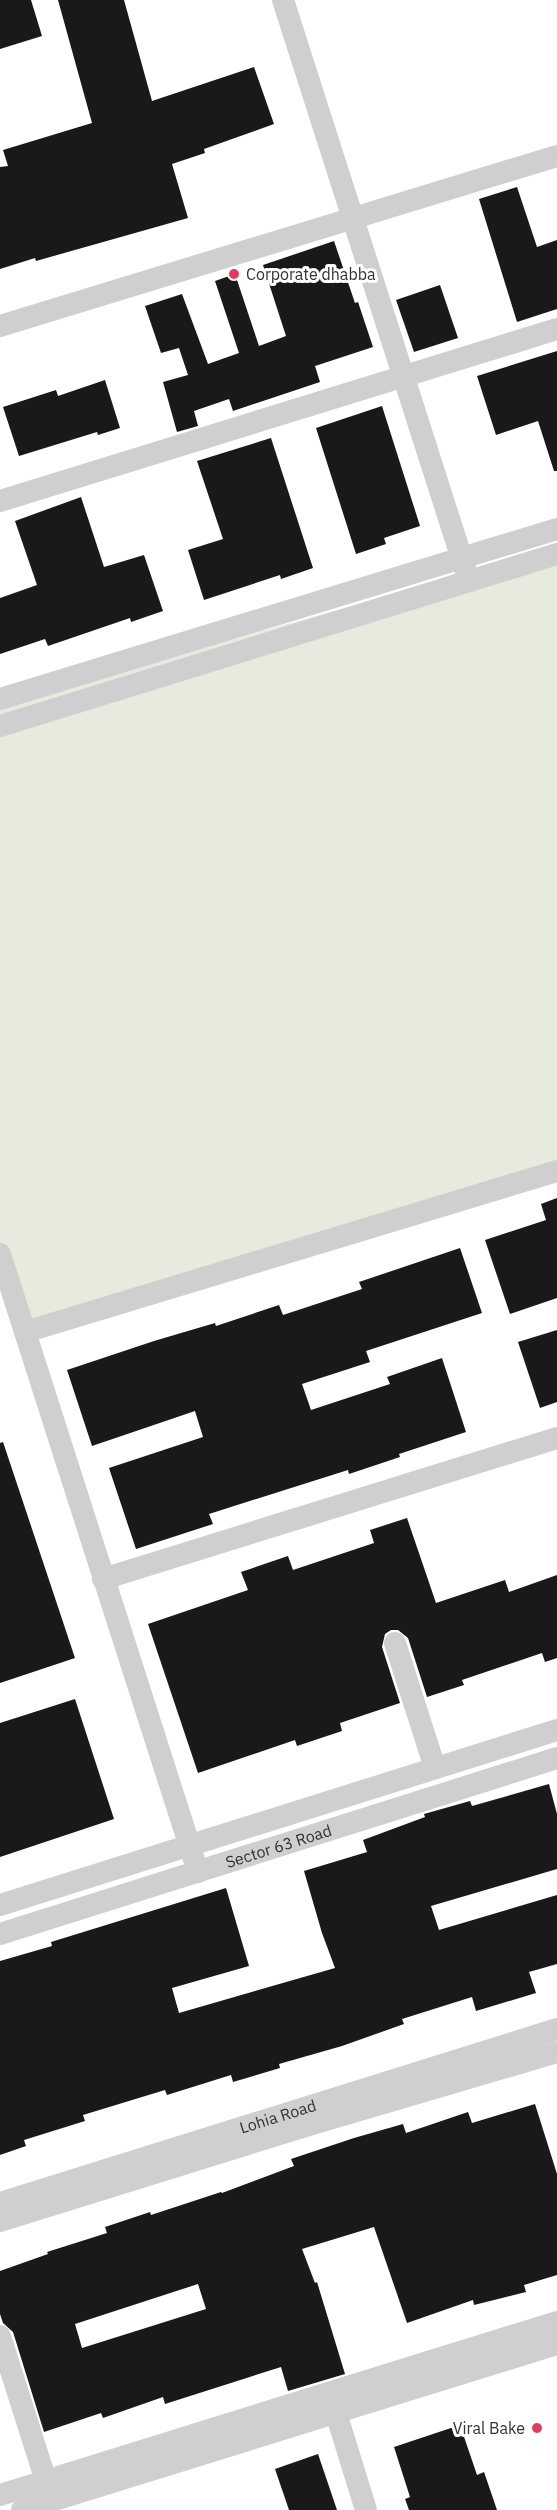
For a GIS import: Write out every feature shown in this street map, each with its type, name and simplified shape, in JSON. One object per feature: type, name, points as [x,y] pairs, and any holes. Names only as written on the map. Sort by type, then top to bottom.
[{"type":"street","points":[[283,0],[469,581]]},
{"type":"street","points":[[0,326],[557,156]]},
{"type":"street","points":[[0,501],[557,328]]},
{"type":"street","points":[[0,699],[557,529]]},
{"type":"street","points":[[0,726],[557,554]]},
{"type":"street","points":[[25,1332],[557,1171]]},
{"type":"street","points":[[0,1254],[198,1872]]},
{"type":"street","points":[[103,1579],[557,1438]]},
{"type":"street","points":[[395,1643],[435,1768]]},
{"type":"street","name":"Sector 63 Road","points":[[0,1905],[557,1730]]},
{"type":"street","name":"Sector 63 Road","points":[[0,1934],[557,1758]]},
{"type":"street","name":"Lohia Road","points":[[0,2203],[554,2046]]},
{"type":"street","name":"Lohia Road","points":[[0,2221],[554,2046]]},
{"type":"street","points":[[22,2510],[333,2403],[557,2322]]},
{"type":"street","points":[[0,2336],[46,2481]]},
{"type":"street","points":[[0,2495],[557,2344]]},
{"type":"street","points":[[333,2403],[366,2510]]},
{"type":"shaded area","points":[[557,549],[557,1171],[25,1332],[0,1254],[0,704]]},
{"type":"building","points":[[0,0],[31,0],[42,36],[0,49]]},
{"type":"building","points":[[58,0],[124,0],[152,101],[254,67],[274,124],[204,149],[205,153],[172,164],[188,218],[0,269],[0,167],[8,166],[3,150],[92,123]]},
{"type":"building","points":[[517,187],[537,247],[557,240],[557,309],[517,322],[479,199]]},
{"type":"building","points":[[334,241],[373,347],[315,366],[320,382],[233,411],[229,399],[194,411],[198,426],[177,432],[163,382],[188,375],[179,348],[161,353],[145,306],[182,294],[208,364],[239,353],[215,281],[235,274],[259,346],[286,336],[263,265]]},
{"type":"building","points":[[440,285],[458,338],[414,352],[396,300]]},
{"type":"building","points":[[557,351],[557,471],[554,471],[538,421],[496,435],[477,376]]},
{"type":"building","points":[[105,380],[120,428],[98,435],[97,432],[19,456],[3,407],[56,390],[58,396]]},
{"type":"building","points":[[382,406],[420,526],[384,538],[386,544],[356,554],[316,428]]},
{"type":"building","points":[[271,438],[313,568],[281,579],[280,575],[204,600],[188,550],[223,539],[197,461]]},
{"type":"building","points":[[81,497],[104,567],[144,555],[163,611],[131,622],[130,618],[48,646],[45,639],[0,654],[0,598],[37,585],[15,521]]},
{"type":"building","points":[[557,1198],[557,1298],[510,1314],[485,1240],[546,1220],[541,1204]]},
{"type":"building","points":[[460,1248],[482,1313],[366,1351],[370,1362],[302,1384],[311,1410],[390,1384],[387,1377],[442,1358],[466,1432],[399,1454],[400,1457],[349,1474],[348,1470],[209,1514],[213,1524],[136,1549],[109,1468],[203,1437],[195,1411],[92,1446],[67,1370],[154,1341],[215,1323],[216,1326],[279,1305],[283,1315],[362,1289],[359,1282]]},
{"type":"building","points":[[557,1330],[557,1402],[540,1408],[518,1342]]},
{"type":"building","points":[[3,1442],[75,1658],[0,1683],[0,1443]]},
{"type":"building","points":[[407,1518],[436,1603],[505,1580],[509,1592],[557,1575],[557,1658],[545,1662],[542,1653],[462,1680],[464,1685],[427,1697],[408,1638],[398,1630],[391,1630],[385,1634],[382,1647],[400,1703],[340,1723],[342,1731],[297,1746],[295,1740],[198,1773],[148,1624],[248,1590],[241,1572],[288,1556],[293,1570],[374,1543],[370,1530]]},
{"type":"building","points":[[75,1699],[114,1819],[0,1857],[0,1723]]},
{"type":"building","points":[[549,1784],[557,1814],[557,1869],[431,1906],[439,1930],[557,1895],[557,1964],[529,1972],[536,1993],[476,2011],[472,1997],[402,2019],[404,2024],[342,2046],[279,2064],[280,2068],[233,2082],[231,2075],[167,2095],[165,2090],[83,2115],[85,2121],[24,2140],[26,2146],[0,2155],[0,1961],[52,1946],[51,1942],[226,1888],[249,1966],[172,1988],[179,2013],[335,1968],[304,1871],[367,1852],[363,1840],[425,1817],[424,1814],[470,1801],[472,1806]]},
{"type":"building","points":[[535,2104],[557,2174],[557,2275],[524,2285],[526,2292],[474,2305],[473,2300],[407,2323],[374,2227],[302,2249],[315,2283],[317,2282],[345,2374],[288,2391],[281,2367],[165,2404],[163,2397],[103,2418],[101,2413],[44,2432],[13,2332],[3,2323],[0,2314],[0,2271],[48,2254],[47,2252],[107,2233],[105,2227],[150,2212],[151,2215],[222,2193],[294,2166],[291,2159],[354,2138],[403,2124],[406,2133],[468,2112],[472,2123]],"holes":[[[198,2284],[206,2309],[82,2348],[75,2324]]]},
{"type":"building","points":[[460,2425],[477,2475],[484,2472],[497,2510],[409,2510],[405,2499],[410,2497],[394,2447]]},
{"type":"building","points":[[318,2454],[337,2510],[289,2510],[275,2469]]},
{"type":"place","name":"Corporate dhabba","points":[[234,274]]},
{"type":"place","name":"Viral Bake","points":[[537,2428]]}]
